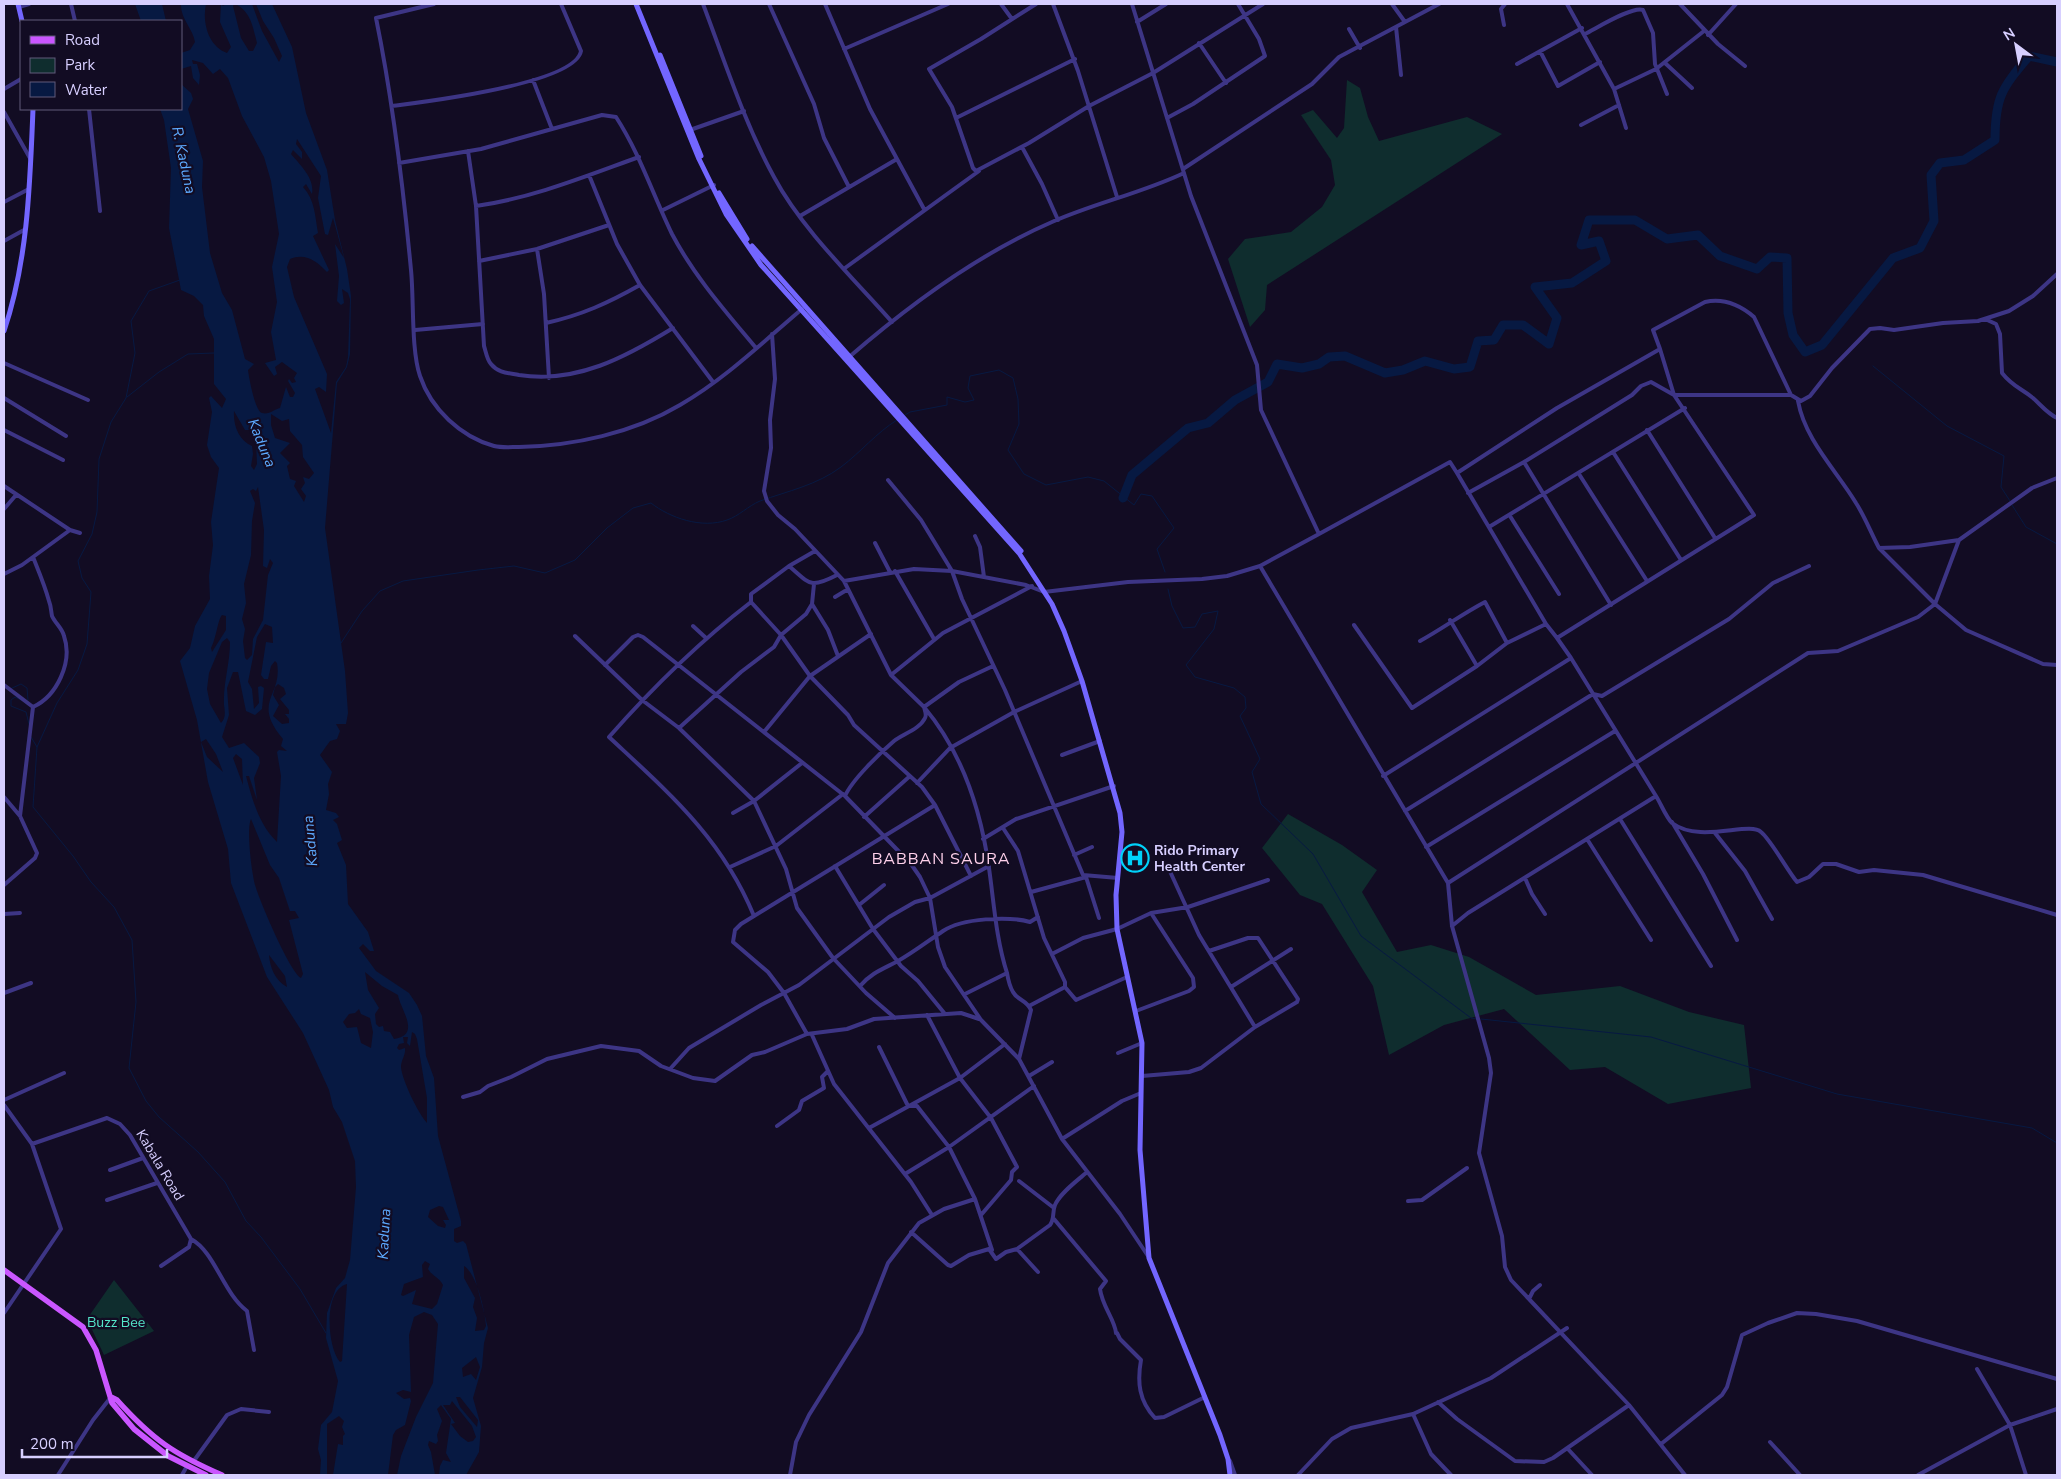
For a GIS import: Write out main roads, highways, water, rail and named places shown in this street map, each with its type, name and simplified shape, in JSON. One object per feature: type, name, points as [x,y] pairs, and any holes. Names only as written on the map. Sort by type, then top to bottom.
[{"type":"main road","points":[[638,4],[713,185],[753,247],[803,308],[1014,542],[1037,574],[1064,631],[1082,681],[1114,786],[1120,813],[1122,832],[1118,878],[1117,929],[1142,1043],[1140,1150],[1149,1258],[1228,1459],[1230,1475]]},
{"type":"main road","points":[[18,5],[22,20]]},
{"type":"main road","points":[[4,331],[18,283],[29,189],[34,110]]},
{"type":"main road","points":[[4,1270],[83,1327],[96,1350],[112,1403],[151,1445],[206,1475]]},
{"type":"main road","points":[[111,1397],[117,1400],[160,1442],[193,1462],[222,1475]]},
{"type":"water","points":[[135,4],[162,4],[166,20],[141,20]]},
{"type":"water","points":[[181,4],[206,4],[205,18],[208,33],[215,45],[227,53],[231,47],[220,22],[221,4],[223,6],[234,4],[241,38],[249,51],[253,51],[257,43],[251,20],[245,11],[235,4],[252,4],[262,31],[279,62],[282,56],[256,4],[272,4],[292,47],[306,113],[327,170],[335,220],[347,269],[351,296],[350,354],[347,367],[337,383],[325,528],[345,671],[348,713],[346,724],[336,724],[340,731],[337,739],[330,741],[320,755],[332,772],[328,784],[329,794],[326,810],[336,813],[339,817],[333,820],[337,824],[342,840],[337,843],[346,865],[348,904],[368,932],[374,951],[370,951],[363,944],[359,948],[376,971],[409,993],[422,1016],[426,1056],[434,1078],[438,1136],[461,1221],[461,1226],[454,1229],[454,1241],[457,1243],[463,1241],[466,1244],[477,1287],[469,1270],[464,1266],[464,1278],[475,1298],[473,1307],[477,1318],[475,1331],[484,1330],[486,1326],[485,1315],[488,1328],[484,1343],[482,1367],[473,1398],[481,1426],[479,1452],[466,1475],[439,1475],[443,1460],[451,1462],[446,1453],[451,1419],[441,1405],[437,1409],[442,1421],[437,1435],[438,1441],[436,1444],[429,1441],[428,1445],[435,1475],[397,1475],[401,1456],[416,1417],[433,1383],[438,1324],[432,1315],[424,1312],[414,1317],[409,1335],[411,1392],[403,1390],[396,1393],[404,1399],[410,1398],[411,1401],[405,1425],[396,1430],[393,1435],[388,1475],[333,1475],[338,1444],[343,1445],[343,1436],[345,1434],[342,1427],[344,1421],[339,1416],[327,1424],[327,1475],[320,1475],[321,1460],[318,1449],[321,1425],[332,1412],[338,1381],[326,1338],[327,1313],[336,1288],[345,1278],[350,1260],[356,1187],[355,1161],[342,1122],[333,1107],[329,1090],[303,1033],[267,977],[231,883],[228,849],[208,782],[197,720],[180,661],[190,648],[195,626],[210,599],[209,576],[213,545],[211,522],[219,468],[211,457],[207,445],[212,412],[209,398],[211,396],[222,408],[226,399],[214,384],[214,339],[204,316],[203,305],[194,296],[181,290],[169,228],[171,168],[164,120],[160,110],[182,110],[182,85],[191,93],[193,99],[188,109],[203,161],[202,187],[210,253],[222,293],[232,310],[245,359],[254,364],[248,370],[259,411],[267,413],[280,408],[286,387],[290,397],[293,397],[295,393],[288,381],[289,379],[292,383],[296,382],[294,378],[297,373],[282,362],[275,367],[277,374],[274,376],[265,363],[276,360],[271,332],[277,302],[272,267],[279,234],[271,181],[264,157],[242,116],[228,78],[220,69],[213,74],[203,63],[192,60],[193,64],[197,64],[200,75],[199,85],[193,78],[191,66],[182,69],[182,53],[190,50],[195,42],[184,19]],"holes":[[[297,139],[321,176],[318,198],[325,234],[328,235],[333,218],[344,258],[335,244],[339,276],[337,301],[341,305],[344,303],[342,289],[348,293],[350,299],[348,357],[346,367],[336,382],[331,433],[315,389],[319,387],[326,392],[327,374],[294,297],[287,267],[290,259],[306,257],[320,265],[327,272],[329,270],[313,236],[318,233],[315,214],[310,197],[303,187],[306,184],[312,194],[311,183],[306,172],[291,154],[293,150],[302,159],[302,152],[296,144]],[[234,411],[245,430],[250,430],[256,441],[257,464],[254,470],[251,466],[252,446],[240,436],[235,422]],[[271,414],[282,421],[289,419],[290,431],[302,445],[303,457],[314,473],[309,479],[303,477],[305,483],[301,489],[306,496],[304,502],[294,486],[296,481],[290,479],[287,466],[290,463],[280,453],[290,443],[275,438],[271,425]],[[258,487],[264,530],[263,566],[267,568],[270,559],[273,563],[268,575],[263,620],[253,639],[252,655],[247,660],[245,658],[243,641],[245,629],[242,619],[246,603],[244,584],[251,555],[252,521],[255,503],[250,491],[253,489],[256,491]],[[222,615],[226,616],[226,630],[212,652],[211,648]],[[265,624],[272,627],[273,643],[266,642],[261,675],[264,679],[268,679],[271,666],[275,661],[277,663],[278,674],[270,699],[269,716],[283,739],[281,746],[287,751],[279,750],[277,752],[281,776],[277,842],[261,820],[246,776],[249,776],[257,800],[254,778],[260,763],[259,757],[244,743],[229,748],[222,737],[229,715],[227,688],[233,672],[238,672],[246,711],[255,715],[262,709],[264,688],[258,687],[259,703],[254,709],[252,689],[248,682],[257,637]],[[227,638],[230,642],[230,650],[225,689],[225,715],[221,723],[210,704],[207,689],[209,673],[222,642]],[[278,684],[284,688],[286,694],[280,699],[289,710],[289,714],[285,714],[289,719],[289,723],[282,724],[273,716],[279,705],[273,695]],[[206,739],[216,754],[223,772],[207,757],[201,742]],[[236,754],[242,759],[243,785],[233,758]],[[251,819],[270,865],[279,878],[290,911],[295,911],[299,918],[289,920],[303,974],[301,978],[290,964],[276,937],[254,882],[249,832]],[[269,955],[285,976],[287,987],[279,981]],[[365,972],[382,986],[398,995],[408,1027],[407,1032],[402,1037],[394,1039],[390,1032],[384,1031],[383,1026],[379,1027],[376,1024],[375,1014],[379,1008],[368,990]],[[359,1009],[361,1014],[370,1018],[373,1032],[371,1048],[361,1043],[357,1027],[347,1028],[343,1022],[349,1014],[355,1013]],[[412,1032],[417,1039],[427,1098],[427,1123],[419,1112],[402,1073],[401,1064],[405,1048],[399,1050],[397,1048],[399,1044],[404,1043],[403,1037],[408,1037],[407,1043],[410,1046]],[[439,1206],[443,1207],[449,1220],[443,1220],[446,1225],[445,1228],[438,1226],[428,1217],[430,1210]],[[425,1261],[430,1264],[428,1269],[443,1285],[437,1304],[432,1309],[412,1304],[416,1290],[403,1296],[401,1295],[404,1284],[423,1277],[422,1265]],[[347,1284],[342,1361],[340,1362],[332,1344],[330,1332],[331,1307],[339,1288]],[[476,1357],[480,1367],[476,1380],[471,1374],[463,1377],[462,1368]],[[456,1397],[460,1397],[478,1420],[477,1427],[460,1407]],[[452,1401],[472,1426],[476,1437],[473,1441],[468,1442],[460,1436],[451,1424],[455,1423],[443,1405],[450,1405]]]},
{"type":"waterway","points":[[1123,498],[1132,475],[1188,428],[1208,423],[1235,400],[1268,382],[1277,364],[1302,368],[1319,364],[1329,357],[1345,356],[1385,373],[1403,370],[1425,361],[1454,369],[1470,367],[1478,341],[1494,340],[1503,325],[1523,325],[1549,344],[1557,318],[1535,287],[1572,283],[1606,261],[1599,241],[1581,245],[1589,220],[1635,220],[1667,239],[1698,235],[1720,256],[1757,269],[1770,257],[1787,258],[1788,313],[1793,335],[1805,352],[1822,345],[1893,258],[1920,248],[1934,221],[1931,175],[1940,163],[1964,160],[1995,140],[1995,125],[2002,94],[2006,85],[2029,56],[2057,62]]},
{"type":"waterway","points":[[180,280],[149,291],[131,321],[135,353],[126,398],[111,422],[99,459],[97,512],[92,534],[78,561],[82,578],[91,592],[87,644],[78,670],[57,703],[37,747],[33,807],[73,856],[91,882],[114,907],[132,940],[136,1002],[129,1068],[146,1101],[159,1117],[198,1152],[225,1182],[246,1221],[261,1237],[300,1289],[326,1333]]},
{"type":"waterway","points":[[127,397],[159,372],[188,354],[214,353]]},
{"type":"waterway","points":[[1873,366],[1947,426],[2004,456],[2001,487],[2010,501]]},
{"type":"waterway","points":[[905,415],[910,412],[947,405],[947,397],[965,402],[974,400],[968,388],[970,376],[999,370],[1013,378],[1018,399],[1019,424],[1008,450],[1024,474],[1046,485],[1088,477],[1104,481],[1134,505],[1141,494],[1152,496],[1174,528],[1157,549],[1165,572]]},
{"type":"waterway","points":[[341,643],[362,611],[380,591],[403,581],[514,566],[545,573],[575,560],[607,528],[633,508],[651,503],[667,513],[697,523],[727,520],[760,501],[802,487],[832,473],[897,420]]},
{"type":"waterway","points":[[2012,505],[2026,527],[2057,544]]},
{"type":"waterway","points":[[1168,589],[1172,606],[1183,628],[1195,627],[1202,614],[1218,611],[1214,629],[1186,665],[1195,677],[1234,688],[1245,697],[1246,708],[1240,716],[1260,759],[1252,772],[1261,804],[1313,854],[1361,936],[1471,1018],[1477,1019]]},
{"type":"waterway","points":[[10,689],[21,684],[27,688],[28,700]]},
{"type":"waterway","points":[[21,700],[15,697],[11,700],[11,706],[26,712],[29,724]]},
{"type":"waterway","points":[[31,737],[37,747]]},
{"type":"waterway","points":[[1481,1019],[1651,1037],[1837,1094],[2032,1128],[2057,1143]]},
{"type":"place","name":"Rido Primary Health Center","points":[[1135,858]]},
{"type":"district","name":"BABBAN SAURA","points":[[941,859]]},
{"type":"water label","name":"R. Kaduna","points":[[184,160]]},
{"type":"water label","name":"Kaduna","points":[[262,443]]},
{"type":"water label","name":"Kaduna","points":[[310,841]]},
{"type":"water label","name":"Kaduna","points":[[384,1234]]},
{"type":"park label","name":"Buzz Bee","points":[[116,1322]]}]
